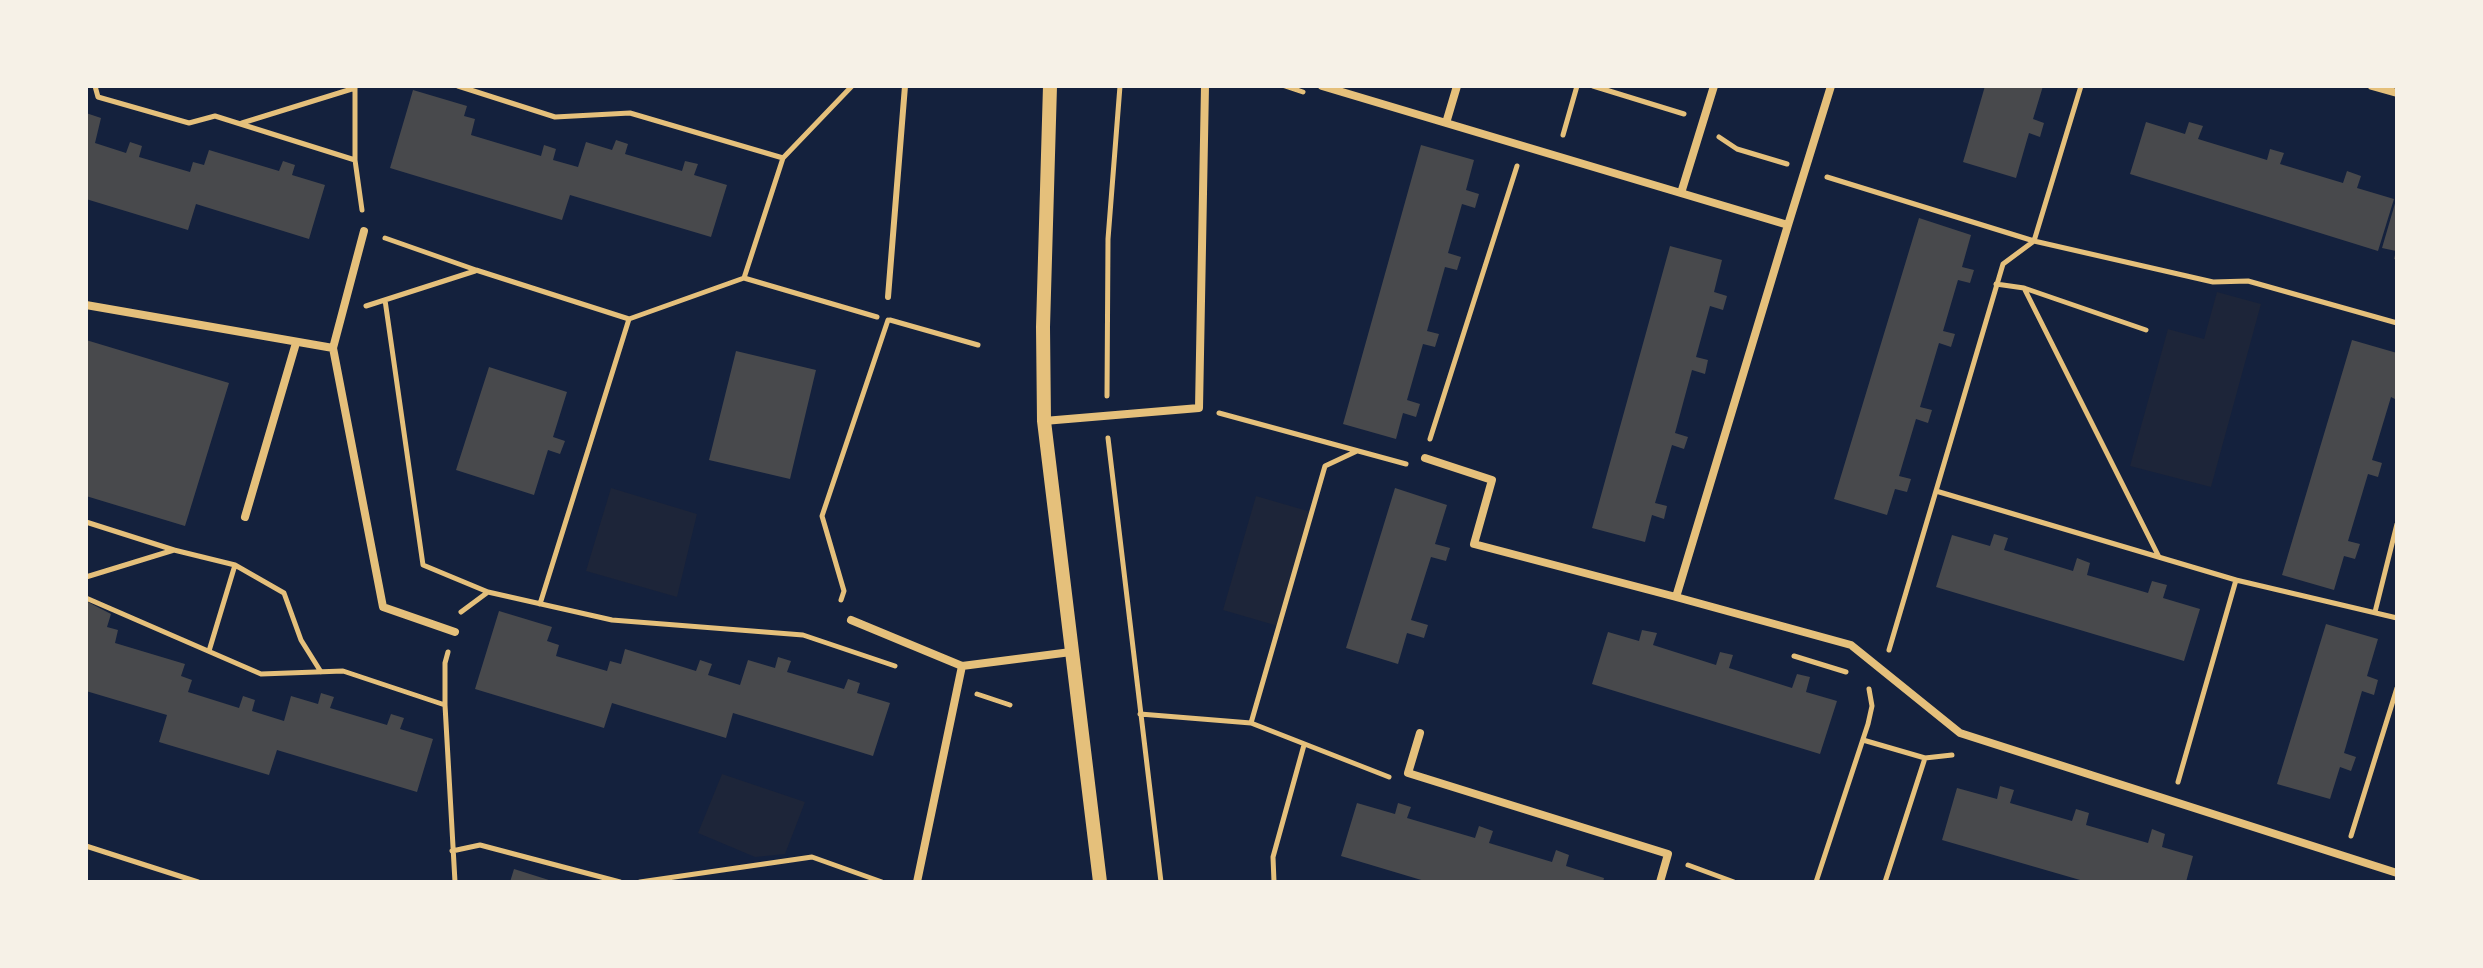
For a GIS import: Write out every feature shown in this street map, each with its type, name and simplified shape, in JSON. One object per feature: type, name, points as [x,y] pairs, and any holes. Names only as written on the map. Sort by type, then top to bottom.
[{"type":"street","points":[[1044,421],[1199,408],[1205,86]]},
{"type":"street","points":[[1322,86],[1788,225]]},
{"type":"street","points":[[1446,123],[1457,86]]},
{"type":"street","points":[[1681,193],[1714,86]]},
{"type":"street","points":[[1676,597],[1831,86]]},
{"type":"street","points":[[2372,86],[2397,93]]},
{"type":"street","points":[[1052,91],[1043,327],[1044,421],[1100,882]]},
{"type":"street","points":[[364,231],[333,348],[383,607],[455,632]]},
{"type":"street","points":[[86,305],[333,348]]},
{"type":"street","points":[[245,517],[296,343]]},
{"type":"street","points":[[1425,458],[1492,480],[1474,544],[1851,645],[1960,733],[2397,873]]},
{"type":"street","points":[[851,620],[962,666],[1071,652]]},
{"type":"street","points":[[917,882],[962,666]]},
{"type":"street","points":[[1420,733],[1408,773],[1668,854],[1660,882]]},
{"type":"lane","points":[[888,297],[905,86]]},
{"type":"path","points":[[95,86],[98,97],[189,123],[215,116],[355,160]]},
{"type":"path","points":[[458,86],[555,117],[630,113],[783,158]]},
{"type":"path","points":[[744,278],[783,158],[852,86]]},
{"type":"path","points":[[1120,86],[1108,239],[1108,445],[1161,882]]},
{"type":"path","points":[[1285,86],[1314,95]]},
{"type":"path","points":[[1557,156],[1577,86]]},
{"type":"path","points":[[1593,86],[1685,115]]},
{"type":"path","points":[[1869,689],[1883,671],[2003,264],[2034,241],[2081,86]]},
{"type":"path","points":[[239,124],[355,87],[355,160],[364,231],[629,319],[744,278],[978,345]]},
{"type":"path","points":[[1711,132],[1737,149],[1797,167]]},
{"type":"path","points":[[1199,408],[1421,468],[1521,145]]},
{"type":"path","points":[[1826,176],[2034,241],[2213,282],[2248,281],[2397,323]]},
{"type":"path","points":[[342,318],[385,300],[476,270]]},
{"type":"path","points":[[1996,284],[2024,288],[2146,330]]},
{"type":"path","points":[[2024,288],[2160,558]]},
{"type":"path","points":[[385,300],[423,565],[488,592],[612,620],[803,635],[896,667]]},
{"type":"path","points":[[540,604],[629,319]]},
{"type":"path","points":[[840,602],[844,591],[822,516],[888,320]]},
{"type":"path","points":[[1251,723],[1325,466],[1357,451]]},
{"type":"path","points":[[1936,491],[2236,580],[2397,618]]},
{"type":"path","points":[[86,522],[174,550],[235,565],[284,593],[301,640],[321,672]]},
{"type":"path","points":[[2375,612],[2397,524]]},
{"type":"path","points":[[86,577],[174,550]]},
{"type":"path","points":[[209,651],[235,565]]},
{"type":"path","points":[[2173,801],[2236,580]]},
{"type":"path","points":[[455,882],[445,663],[460,612],[488,592]]},
{"type":"path","points":[[86,598],[261,674],[343,671],[445,705]]},
{"type":"path","points":[[826,643],[831,628]]},
{"type":"path","points":[[1783,653],[1858,675]]},
{"type":"path","points":[[1816,882],[1872,706],[1869,689],[1863,682]]},
{"type":"path","points":[[2344,856],[2397,688]]},
{"type":"path","points":[[967,691],[1010,705]]},
{"type":"path","points":[[1863,740],[1925,758],[1885,882]]},
{"type":"path","points":[[1274,882],[1273,857],[1304,745]]},
{"type":"path","points":[[452,851],[480,845],[620,882]]},
{"type":"path","points":[[86,846],[198,882]]},
{"type":"path","points":[[640,882],[812,857],[882,882]]},
{"type":"shaded area","points":[[2217,292],[2261,304],[2211,487],[2130,466],[2168,329],[2204,339]]},
{"type":"shaded area","points":[[611,488],[697,514],[677,597],[586,571]]},
{"type":"shaded area","points":[[1256,496],[1311,512],[1278,626],[1223,610]]},
{"type":"shaded area","points":[[722,774],[805,802],[785,854],[755,857],[698,833]]},
{"type":"building","points":[[1985,86],[2043,86],[2033,119],[2044,123],[2040,137],[2029,133],[2016,178],[1963,162]]},
{"type":"building","points":[[413,90],[467,106],[464,116],[475,119],[471,135],[541,156],[544,145],[556,149],[553,160],[578,167],[586,142],[612,150],[616,140],[628,144],[625,154],[682,171],[685,161],[698,164],[694,175],[727,185],[711,237],[570,195],[562,220],[390,168]]},
{"type":"building","points":[[86,113],[101,118],[95,143],[126,153],[130,142],[142,146],[139,157],[190,172],[193,162],[204,165],[209,150],[279,171],[283,161],[295,165],[292,175],[325,185],[309,239],[196,204],[188,230],[86,199]]},
{"type":"building","points":[[2146,122],[2185,134],[2189,122],[2203,126],[2198,139],[2267,160],[2270,149],[2284,153],[2280,164],[2343,183],[2347,171],[2361,176],[2357,188],[2394,199],[2378,251],[2130,174]]},
{"type":"building","points":[[1421,145],[1474,160],[1466,190],[1479,194],[1475,208],[1462,204],[1448,253],[1461,257],[1457,270],[1445,267],[1427,331],[1439,334],[1435,347],[1423,344],[1407,400],[1420,404],[1416,417],[1403,413],[1396,439],[1343,424]]},
{"type":"building","points":[[2396,200],[2397,260],[2394,259],[2396,251],[2382,248]]},
{"type":"building","points":[[1919,218],[1971,235],[1962,267],[1974,270],[1970,283],[1958,280],[1943,331],[1955,334],[1951,347],[1939,343],[1920,407],[1932,410],[1928,423],[1916,419],[1899,476],[1911,479],[1907,492],[1895,489],[1887,515],[1834,499]]},
{"type":"building","points":[[1670,246],[1722,260],[1714,292],[1727,296],[1723,310],[1710,306],[1696,357],[1708,360],[1705,374],[1692,370],[1675,433],[1688,437],[1684,449],[1672,445],[1655,503],[1667,506],[1664,519],[1652,515],[1645,542],[1592,528]]},
{"type":"building","points":[[86,340],[229,383],[185,526],[86,496]]},
{"type":"building","points":[[2352,340],[2397,353],[2397,400],[2391,397],[2372,460],[2382,463],[2378,477],[2368,474],[2348,541],[2360,544],[2355,559],[2344,556],[2334,590],[2282,575]]},
{"type":"building","points":[[736,351],[816,370],[790,479],[709,460]]},
{"type":"building","points":[[489,367],[567,392],[553,437],[565,441],[560,454],[548,450],[534,495],[456,470]]},
{"type":"building","points":[[1395,488],[1447,505],[1435,544],[1450,548],[1446,561],[1431,557],[1411,620],[1428,625],[1424,638],[1407,633],[1398,664],[1346,648]]},
{"type":"building","points":[[1994,534],[2008,538],[2004,550],[2073,571],[2077,558],[2090,563],[2087,575],[2148,593],[2152,581],[2167,585],[2163,598],[2200,609],[2184,661],[1936,587],[1952,535],[1990,546]]},
{"type":"building","points":[[86,601],[111,614],[107,627],[118,630],[115,643],[185,664],[181,676],[192,680],[188,692],[239,708],[243,696],[255,700],[252,711],[284,721],[291,696],[318,704],[321,693],[334,697],[330,708],[387,725],[391,714],[404,718],[400,729],[433,739],[417,792],[277,750],[269,775],[159,742],[167,715],[86,691]]},
{"type":"building","points":[[499,611],[552,627],[547,641],[559,645],[556,656],[607,671],[610,661],[621,664],[625,649],[696,671],[700,660],[712,664],[708,675],[740,685],[748,660],[775,668],[778,657],[791,661],[787,672],[844,689],[848,679],[860,683],[857,693],[890,703],[873,756],[733,713],[726,738],[612,703],[604,728],[475,689]]},
{"type":"building","points":[[2326,624],[2378,639],[2367,676],[2378,680],[2374,695],[2362,691],[2344,753],[2356,757],[2351,771],[2340,767],[2330,799],[2277,784]]},
{"type":"building","points":[[1642,630],[1657,633],[1653,645],[1716,665],[1720,652],[1733,655],[1729,668],[1792,688],[1797,674],[1810,677],[1806,692],[1837,701],[1820,754],[1592,684],[1608,632],[1639,641]]},
{"type":"building","points":[[2000,786],[2014,790],[2010,803],[2072,821],[2076,809],[2089,813],[2086,825],[2148,843],[2152,829],[2165,834],[2162,847],[2193,856],[2186,882],[2087,882],[1942,840],[1957,788],[1997,799]]},
{"type":"building","points":[[1357,803],[1395,814],[1398,803],[1411,807],[1407,818],[1475,838],[1479,826],[1493,831],[1489,843],[1552,862],[1556,850],[1569,855],[1566,866],[1604,878],[1603,882],[1428,882],[1341,856]]},
{"type":"building","points":[[514,869],[552,881],[552,882],[510,882]]}]
